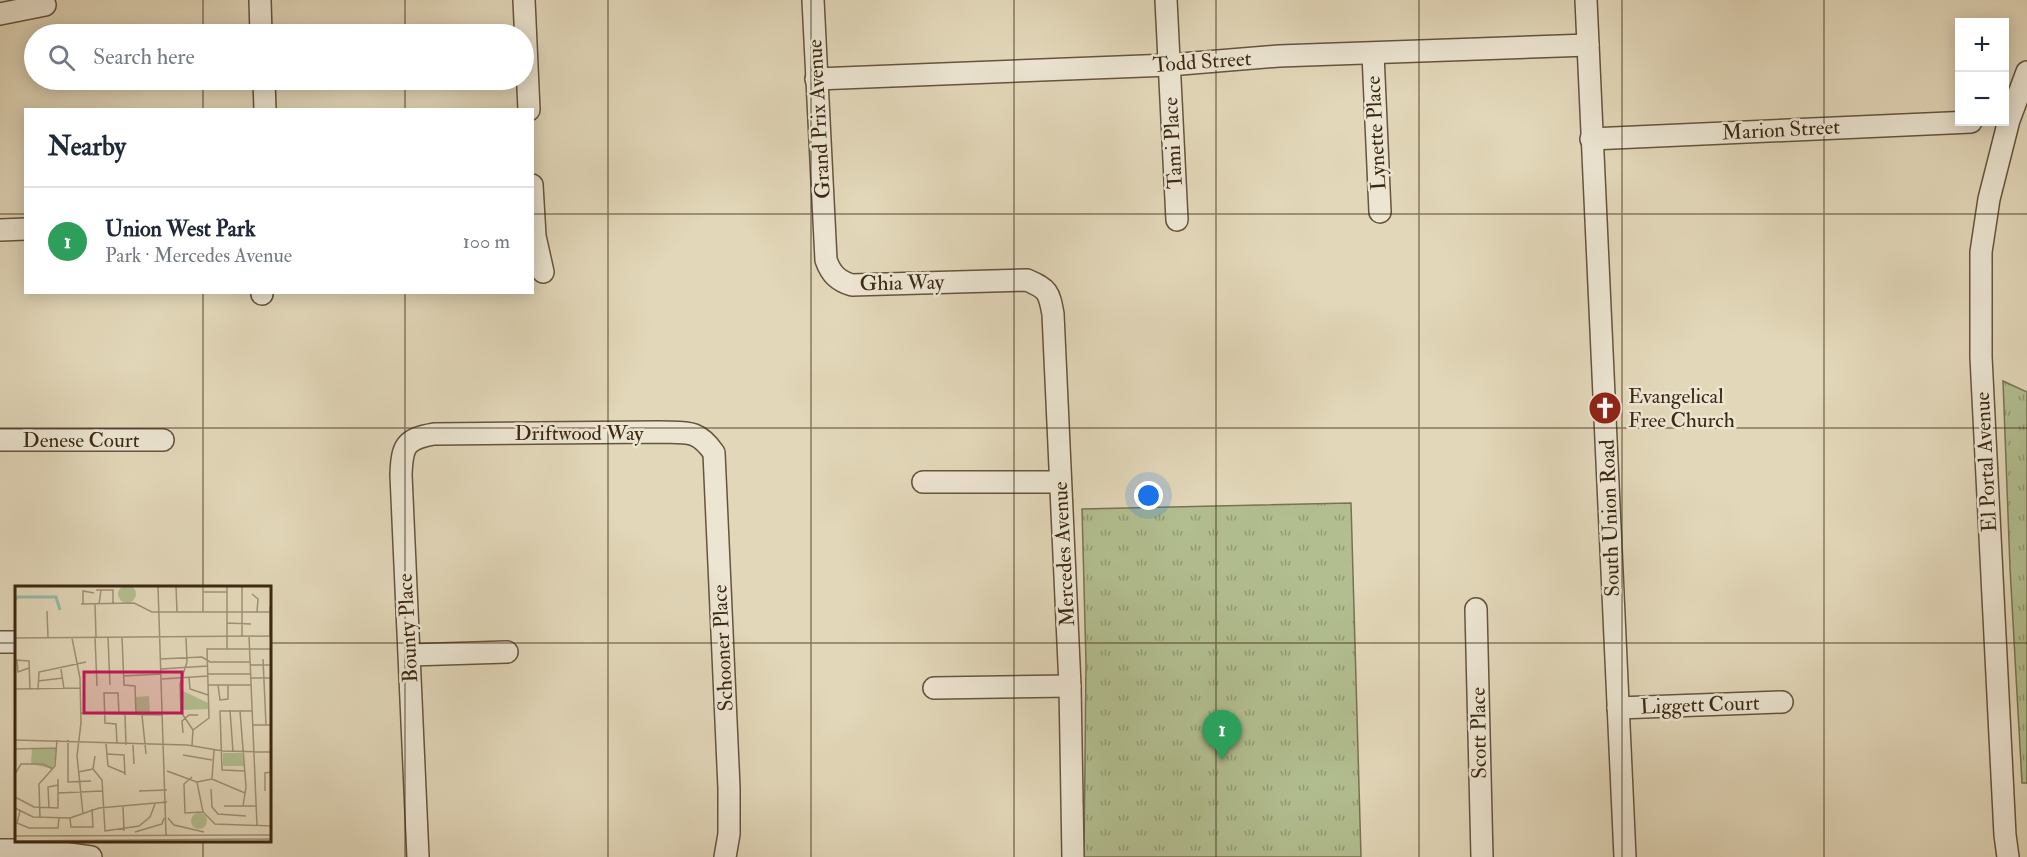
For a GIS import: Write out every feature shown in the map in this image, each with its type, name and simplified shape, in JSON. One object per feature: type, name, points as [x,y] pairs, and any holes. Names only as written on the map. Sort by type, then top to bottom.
[{"type":"street","points":[[260,0],[261,24]]},
{"type":"street","points":[[524,0],[525,24]]},
{"type":"street","name":"Grand Prix Avenue","points":[[813,0],[825,238]]},
{"type":"street","name":"Tami Place","points":[[1166,0],[1177,220]]},
{"type":"street","name":"South Union Road","points":[[1586,0],[1625,857]]},
{"type":"street","points":[[0,14],[45,5]]},
{"type":"street","name":"Todd Street","points":[[816,79],[1588,45]]},
{"type":"street","name":"Lynette Place","points":[[1373,54],[1380,212]]},
{"type":"street","name":"El Portal Avenue","points":[[2008,857],[2005,835],[1981,333],[1981,252],[1989,199],[2027,72]]},
{"type":"street","points":[[264,90],[265,108]]},
{"type":"street","points":[[528,90],[529,108]]},
{"type":"street","name":"Marion Street","points":[[1591,139],[1955,123]]},
{"type":"street","points":[[534,219],[535,236],[543,272]]},
{"type":"street","points":[[0,230],[24,229]]},
{"type":"street","name":"Ghia Way","points":[[825,238],[826,260],[830,272],[842,282],[852,285],[1012,280]]},
{"type":"street","name":"Mercedes Avenue","points":[[1012,280],[1027,280],[1043,287],[1050,294],[1053,314],[1070,686],[1073,857]]},
{"type":"street","name":"Driftwood Way","points":[[449,434],[687,433],[700,436],[706,441]]},
{"type":"street","name":"Bounty Place","points":[[418,857],[401,486],[402,457],[405,448],[415,437],[449,434]]},
{"type":"street","name":"Denese Court","points":[[0,440],[163,440]]},
{"type":"street","name":"Schooner Place","points":[[706,441],[714,453],[729,788],[729,834],[725,857]]},
{"type":"street","points":[[923,482],[1060,482]]},
{"type":"street","name":"Scott Place","points":[[1476,609],[1482,857]]},
{"type":"street","points":[[410,655],[507,652]]},
{"type":"street","points":[[934,688],[1070,686]]},
{"type":"street","name":"Liggett Court","points":[[1618,708],[1782,702]]},
{"type":"street","points":[[0,850],[40,850],[91,857]]},
{"type":"green space","points":[[2003,381],[2027,392],[2027,783],[2022,783],[2010,568]]},
{"type":"green space","points":[[1351,503],[1361,857],[1084,857],[1086,663],[1082,509]]},
{"type":"place","name":"Evangelical Free Church","points":[[1605,408]]},
{"type":"place","name":"Union West Park","points":[[1222,760]]}]
